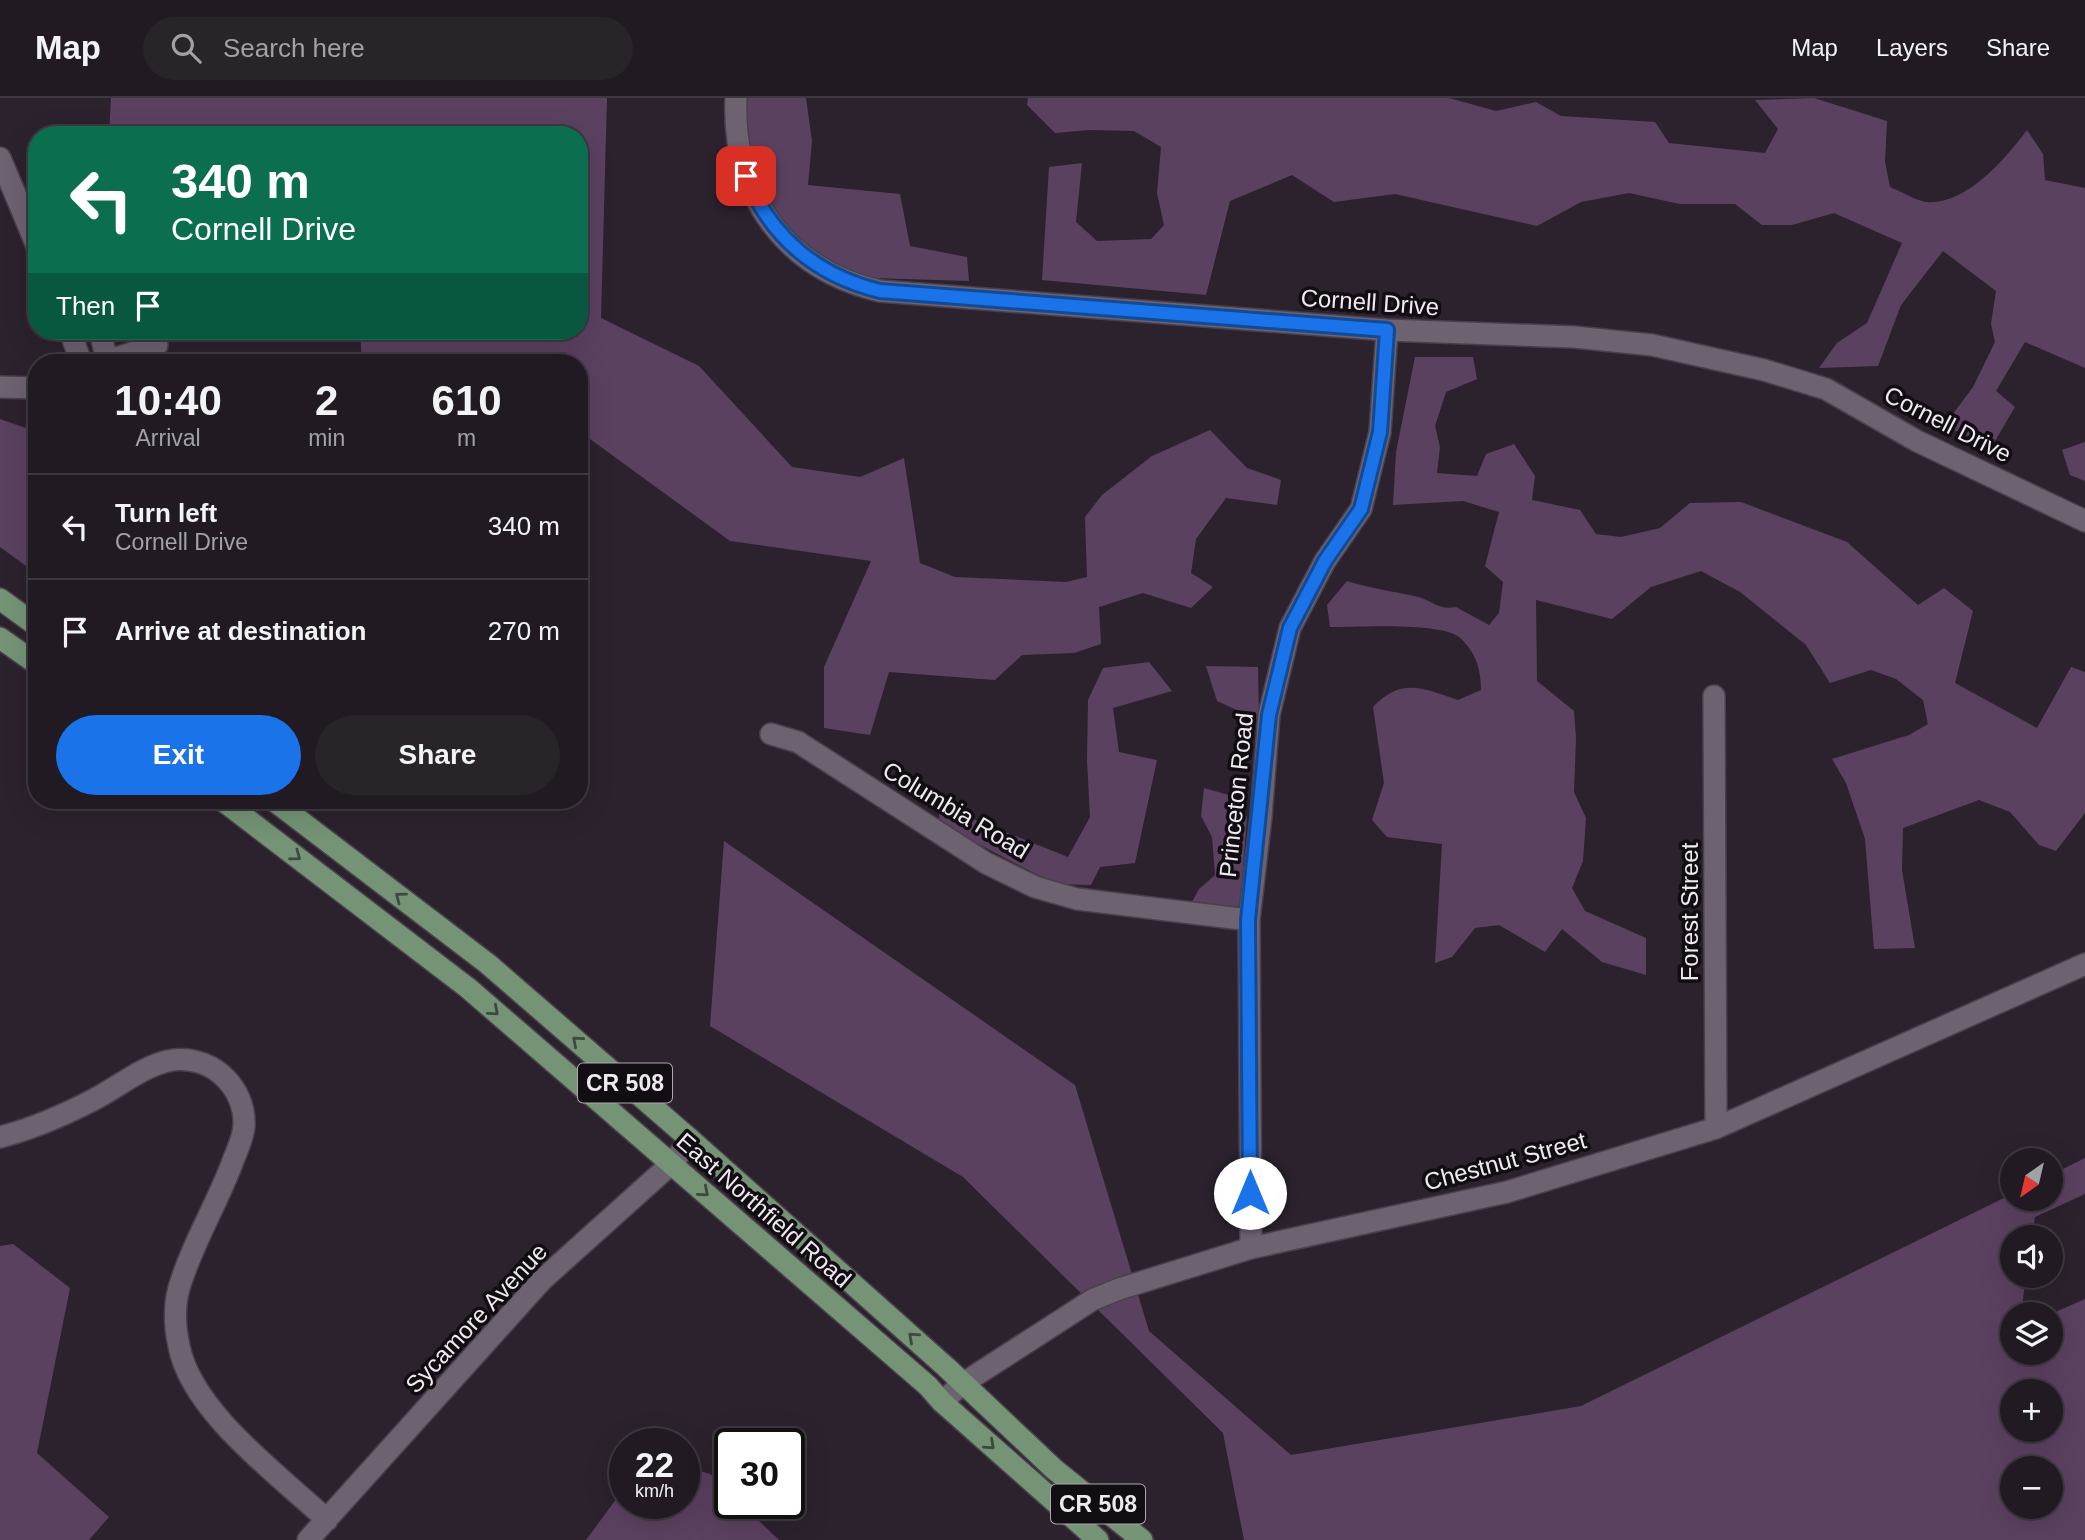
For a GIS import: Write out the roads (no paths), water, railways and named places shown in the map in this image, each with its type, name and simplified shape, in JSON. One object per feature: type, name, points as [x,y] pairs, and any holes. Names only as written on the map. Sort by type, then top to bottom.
[{"type":"main road","points":[[0,599],[28,619]]},
{"type":"main road","points":[[0,638],[28,658]]},
{"type":"main road","name":"East Northfield Road","points":[[234,809],[468,989],[928,1386],[942,1402],[1098,1540]]},
{"type":"main road","points":[[262,831],[273,809]]},
{"type":"main road","name":"East Northfield Road","points":[[285,809],[488,964],[691,1140],[1054,1469],[1142,1540]]},
{"type":"main road","points":[[468,989],[488,964]]},
{"type":"street","name":"Cornell Drive","points":[[736,98],[740,159],[762,210],[778,232],[798,252],[828,273],[854,284],[892,292],[1387,330],[1574,337],[1632,343],[1764,370],[1826,389],[1917,442],[2085,522]]},
{"type":"street","points":[[0,158],[28,225]]},
{"type":"street","name":"Princeton Road","points":[[1251,1248],[1248,920],[1269,715],[1290,628],[1325,561],[1361,509],[1380,432],[1387,330]]},
{"type":"street","points":[[129,354],[157,345],[156,340]]},
{"type":"street","points":[[0,387],[28,388]]},
{"type":"street","name":"Forest Street","points":[[1714,696],[1716,1128]]},
{"type":"street","name":"Columbia Road","points":[[771,734],[798,743],[986,863],[1035,887],[1077,900],[1248,920]]},
{"type":"street","name":"Chestnut Street","points":[[942,1402],[962,1384],[1093,1300],[1132,1285],[1251,1248],[1507,1192],[1716,1128],[2085,964]]},
{"type":"street","points":[[0,1137],[22,1132],[92,1101],[156,1065],[169,1061],[182,1059],[207,1065],[228,1080],[241,1103],[244,1129],[224,1185],[188,1262],[178,1292],[176,1321],[179,1346],[185,1368],[209,1409],[327,1520]]},
{"type":"street","name":"Sycamore Avenue","points":[[308,1540],[542,1280],[671,1164],[691,1140]]}]
